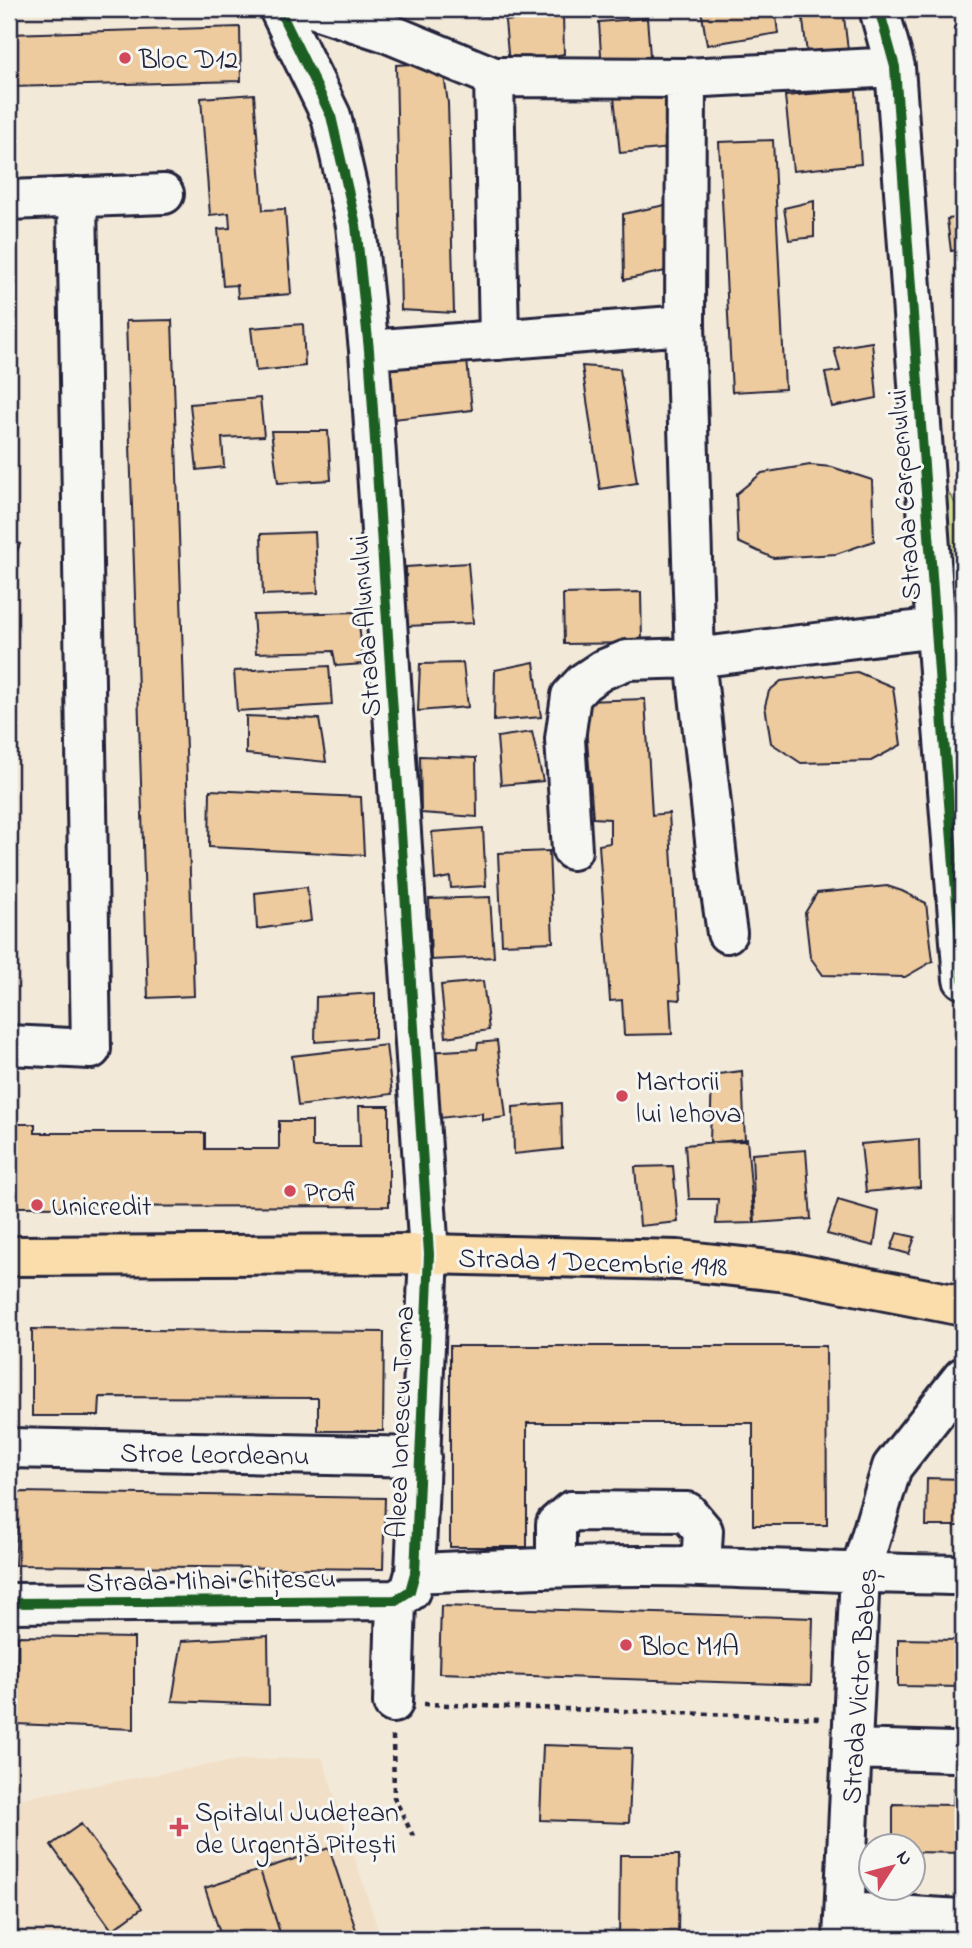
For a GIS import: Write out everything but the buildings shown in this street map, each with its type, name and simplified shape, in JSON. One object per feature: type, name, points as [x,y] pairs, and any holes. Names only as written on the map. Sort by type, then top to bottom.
[{"type":"main road","name":"Strada 1 Decembrie 1918","points":[[9,1256],[429,1254],[678,1260],[788,1272],[963,1306]]},
{"type":"street","name":"Strada Alunului","points":[[279,9],[331,116],[356,225],[369,350],[429,1254]]},
{"type":"street","points":[[315,9],[385,32],[494,77],[687,78],[895,67]]},
{"type":"street","name":"Strada Carpenului","points":[[879,9],[895,67],[963,979]]},
{"type":"street","points":[[494,77],[499,340]]},
{"type":"street","points":[[687,78],[685,325],[695,658],[727,933]]},
{"type":"street","points":[[9,200],[164,194]]},
{"type":"street","points":[[9,1045],[91,1049],[76,197]]},
{"type":"street","points":[[369,350],[685,325]]},
{"type":"street","points":[[572,850],[565,739],[571,696],[584,682],[602,670],[627,660],[695,658],[936,628]]},
{"type":"street","name":"Aleea Ionescu Toma","points":[[393,1703],[421,1457],[429,1254]]},
{"type":"street","name":"Strada Victor Babeș","points":[[844,1926],[860,1573],[892,1467],[963,1377]]},
{"type":"street","name":"Stroe Leordeanu","points":[[9,1448],[421,1457]]},
{"type":"street","points":[[556,1567],[556,1524],[571,1511],[687,1512],[703,1531],[701,1567]]},
{"type":"street","name":"Strada Mihai Chițescu","points":[[9,1603],[407,1588],[556,1567],[701,1567],[963,1575]]},
{"type":"street","points":[[853,1734],[952,1752]]},
{"type":"street","points":[[844,1926],[961,1919]]},
{"type":"path","points":[[413,1836],[394,1797],[393,1703],[853,1734]]},
{"type":"shaded area","name":"Spitalul Județean de Urgență Pitești","points":[[322,1757],[381,1939],[9,1939],[9,1858],[16,1799],[237,1760]]},
{"type":"green space","points":[[932,470],[963,514],[963,811]]},
{"type":"cycle path","points":[[9,1603],[396,1600],[410,1591],[415,1573],[429,1254],[369,350],[356,225],[331,116],[279,9]]},
{"type":"cycle path","points":[[879,9],[895,67],[963,979]]},
{"type":"place","name":"Bloc D12","points":[[125,58]]},
{"type":"place","name":"Martorii lui Iehova","points":[[622,1096]]},
{"type":"place","name":"Profi","points":[[290,1191]]},
{"type":"place","name":"Unicredit","points":[[37,1205]]},
{"type":"place","name":"Bloc M1A","points":[[626,1645]]},
{"type":"place","name":"Spitalul Județean de Urgență Pitești","points":[[179,1827]]}]
